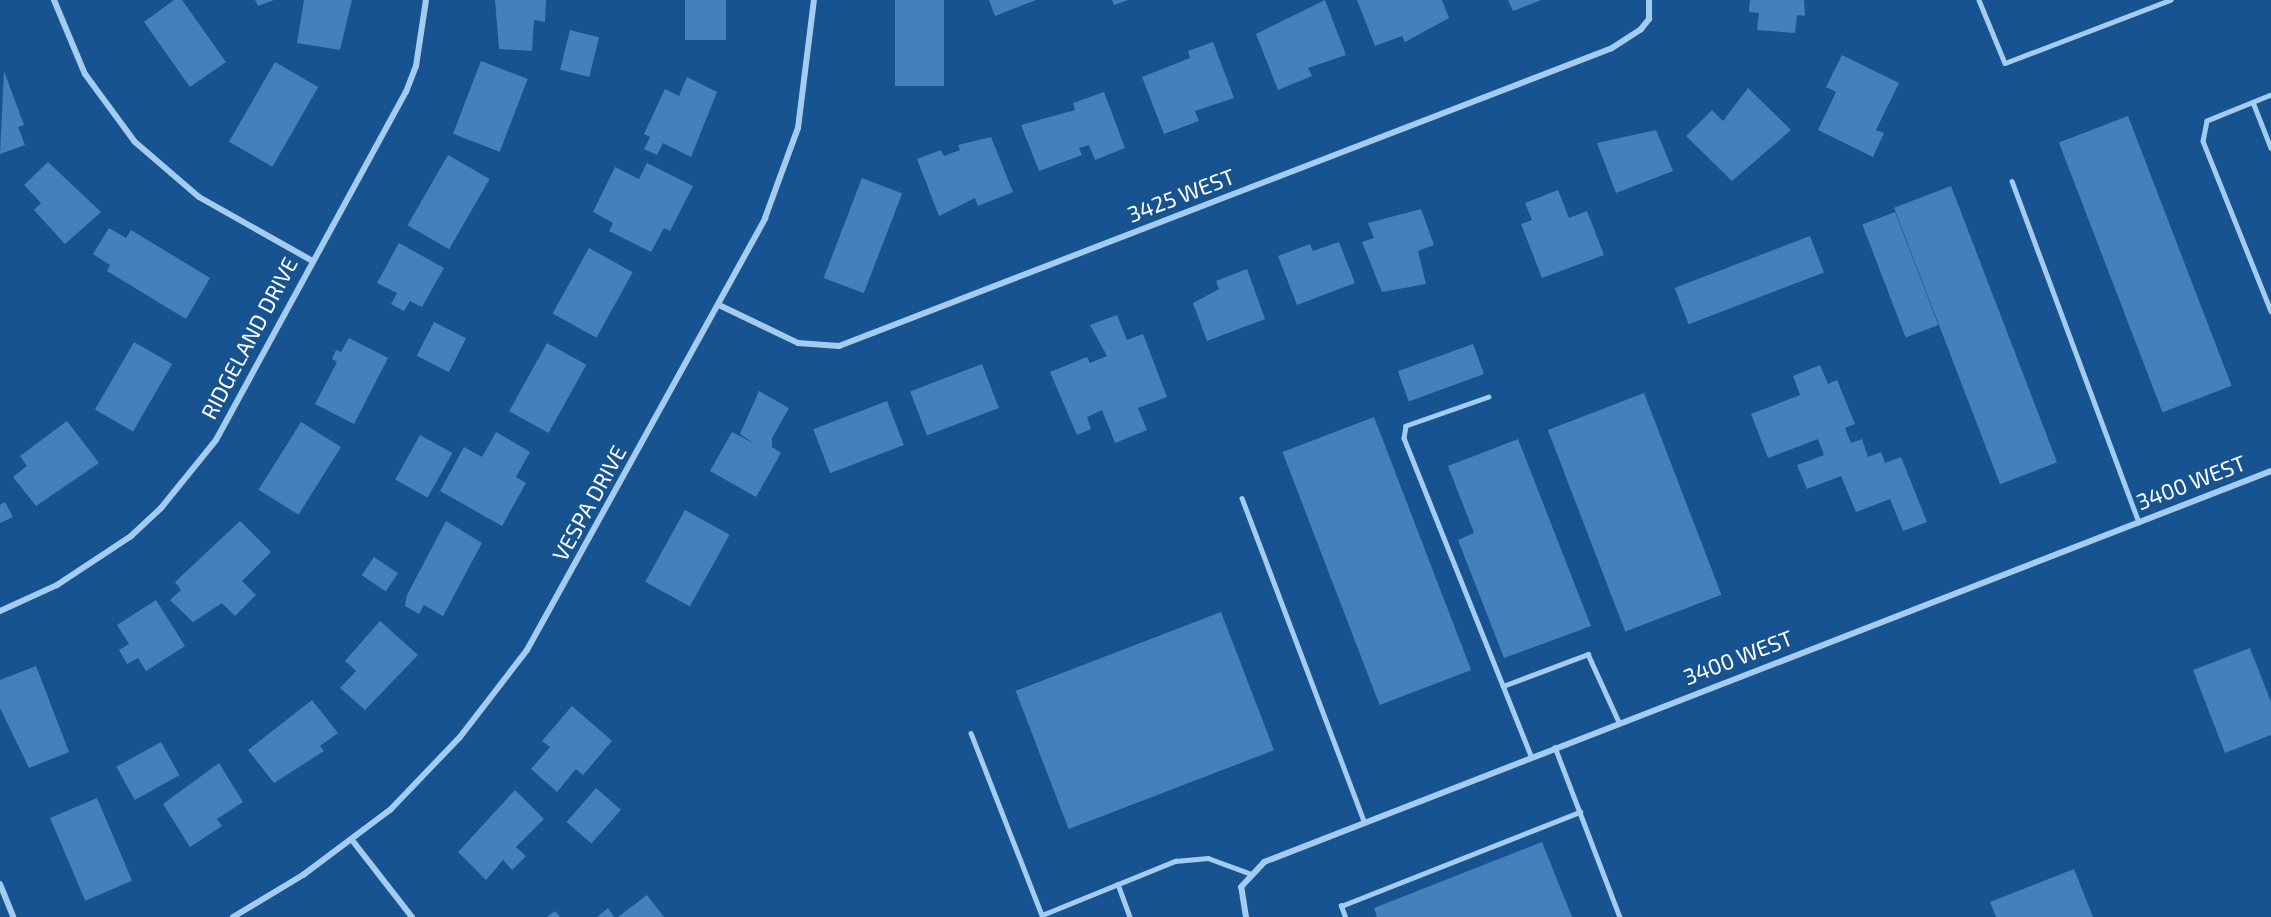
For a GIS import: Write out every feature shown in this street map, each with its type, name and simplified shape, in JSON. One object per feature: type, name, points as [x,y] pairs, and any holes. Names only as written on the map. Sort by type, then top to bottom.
[{"type":"street","points":[[54,0],[85,74],[135,142],[200,197],[311,260]]},
{"type":"street","name":"RIDGELAND DRIVE","points":[[0,611],[94,562],[161,508],[216,440],[311,260],[406,92],[420,46],[426,0]]},
{"type":"street","name":"VESPA DRIVE","points":[[233,917],[352,840],[425,776],[521,659],[719,305],[765,218],[798,128],[814,0]]},
{"type":"street","name":"3425 WEST","points":[[719,305],[798,343],[839,346],[1612,48],[1649,18],[1649,0]]},
{"type":"street","name":"3400 WEST","points":[[1249,873],[1364,821],[2271,471]]},
{"type":"street","points":[[352,840],[412,917]]},
{"type":"street","points":[[1246,917],[1240,901],[1249,873]]},
{"type":"street","points":[[0,884],[13,917]]},
{"type":"lane","points":[[1979,0],[2005,63],[2170,0]]},
{"type":"lane","points":[[2271,95],[2207,121],[2204,141],[2271,311]]},
{"type":"lane","points":[[2253,102],[2271,148]]},
{"type":"lane","points":[[2012,181],[2139,522]]},
{"type":"lane","points":[[1489,397],[1406,426],[1404,438],[1531,756]]},
{"type":"lane","points":[[1242,498],[1364,821]]},
{"type":"lane","points":[[1503,686],[1588,654],[1619,722]]},
{"type":"lane","points":[[971,733],[1042,915],[1175,861],[1208,858],[1249,873]]},
{"type":"lane","points":[[1555,747],[1620,917]]},
{"type":"lane","points":[[1345,917],[1341,906],[1580,812]]},
{"type":"lane","points":[[1118,884],[1130,917]]},
{"type":"building","points":[[174,0],[182,0],[226,62],[190,87],[144,22]]},
{"type":"building","points":[[255,0],[274,0],[258,6]]},
{"type":"building","points":[[304,0],[352,0],[340,50],[297,43]]},
{"type":"building","points":[[495,0],[546,0],[545,22],[534,20],[532,51],[499,49]]},
{"type":"building","points":[[685,0],[726,0],[726,40],[685,40]]},
{"type":"building","points":[[895,0],[944,0],[944,86],[895,86]]},
{"type":"building","points":[[989,0],[1036,0],[995,16]]},
{"type":"building","points":[[1112,0],[1128,0],[1114,5]]},
{"type":"building","points":[[1325,0],[1346,55],[1308,68],[1312,76],[1278,90],[1256,34]]},
{"type":"building","points":[[1357,0],[1442,0],[1449,18],[1405,42],[1402,36],[1375,46]]},
{"type":"building","points":[[1508,0],[1541,0],[1513,11]]},
{"type":"building","points":[[1750,0],[1804,0],[1805,16],[1797,15],[1795,33],[1757,30],[1759,13],[1749,12]]},
{"type":"building","points":[[570,30],[599,37],[589,77],[560,70]]},
{"type":"building","points":[[1213,42],[1234,98],[1195,111],[1199,121],[1164,134],[1142,77],[1190,58],[1188,51]]},
{"type":"building","points":[[1842,55],[1899,83],[1876,130],[1884,133],[1873,157],[1818,130],[1836,92],[1826,87]]},
{"type":"building","points":[[481,61],[528,79],[500,152],[453,134]]},
{"type":"building","points":[[275,62],[318,87],[272,167],[229,142]]},
{"type":"building","points":[[4,71],[24,125],[18,127],[25,145],[0,154]]},
{"type":"building","points":[[687,77],[717,92],[691,157],[663,143],[657,155],[644,149],[650,137],[644,134],[665,89],[679,96]]},
{"type":"building","points":[[1748,88],[1791,130],[1732,181],[1686,136],[1712,110],[1723,121]]},
{"type":"building","points":[[1104,92],[1125,148],[1095,160],[1089,145],[1079,148],[1082,155],[1039,171],[1021,125],[1075,110],[1073,103]]},
{"type":"building","points":[[2128,116],[2232,386],[2162,412],[2059,143]]},
{"type":"building","points":[[1656,130],[1673,171],[1616,193],[1597,143]]},
{"type":"building","points":[[991,137],[1013,192],[978,206],[975,198],[939,216],[917,159],[941,150],[944,156],[960,150],[958,145]]},
{"type":"building","points":[[448,155],[490,179],[449,249],[408,225]]},
{"type":"building","points":[[48,162],[101,212],[65,244],[34,210],[41,203],[24,185]]},
{"type":"building","points":[[647,163],[693,186],[670,231],[664,228],[651,252],[609,231],[613,223],[593,212],[615,167],[639,179]]},
{"type":"building","points":[[862,178],[902,193],[864,293],[824,278]]},
{"type":"building","points":[[1951,186],[2057,462],[2000,484],[1894,208]]},
{"type":"building","points":[[1558,190],[1569,218],[1587,211],[1604,255],[1542,278],[1521,224],[1532,220],[1525,203]]},
{"type":"building","points":[[1421,209],[1434,245],[1418,251],[1426,284],[1382,292],[1362,242],[1374,238],[1368,223]]},
{"type":"building","points":[[1895,212],[1938,325],[1906,338],[1862,225]]},
{"type":"building","points":[[109,228],[126,238],[131,230],[210,278],[186,319],[107,271],[110,265],[93,254]]},
{"type":"building","points":[[1810,236],[1824,272],[1689,324],[1675,288]]},
{"type":"building","points":[[1339,242],[1355,283],[1297,305],[1278,256],[1310,244],[1313,251]]},
{"type":"building","points":[[399,243],[444,268],[422,307],[410,301],[404,311],[391,304],[397,293],[377,283]]},
{"type":"building","points":[[589,248],[633,272],[596,338],[553,314]]},
{"type":"building","points":[[1247,269],[1265,319],[1207,341],[1193,303],[1219,289],[1216,281]]},
{"type":"building","points":[[1117,315],[1127,340],[1143,334],[1167,397],[1138,408],[1147,430],[1115,443],[1102,410],[1087,417],[1091,429],[1077,435],[1050,372],[1087,357],[1090,363],[1107,356],[1090,325]]},
{"type":"building","points":[[434,322],[466,338],[449,372],[417,356]]},
{"type":"building","points":[[349,338],[388,358],[354,424],[315,404],[337,362],[332,359],[336,350],[341,352]]},
{"type":"building","points":[[134,342],[172,364],[133,432],[95,410]]},
{"type":"building","points":[[547,343],[586,365],[549,433],[509,411]]},
{"type":"building","points":[[1473,344],[1484,374],[1409,401],[1398,371]]},
{"type":"building","points":[[982,364],[999,408],[927,435],[910,392]]},
{"type":"building","points":[[1820,365],[1828,384],[1837,380],[1855,424],[1845,428],[1851,443],[1862,439],[1868,457],[1881,452],[1885,463],[1901,457],[1927,522],[1903,531],[1890,499],[1856,512],[1841,476],[1807,489],[1797,465],[1824,455],[1818,439],[1768,458],[1751,414],[1800,395],[1793,376]]},
{"type":"building","points":[[759,391],[789,408],[772,438],[772,447],[781,453],[756,497],[710,471],[732,432],[755,444],[740,434]]},
{"type":"building","points":[[1644,393],[1721,595],[1625,632],[1548,430]]},
{"type":"building","points":[[887,401],[904,445],[830,473],[813,429]]},
{"type":"building","points":[[1374,417],[1471,670],[1380,705],[1283,452]]},
{"type":"building","points":[[67,421],[99,463],[36,506],[13,477],[27,466],[20,456]]},
{"type":"building","points":[[301,422],[341,447],[298,515],[259,490]]},
{"type":"building","points":[[496,432],[530,452],[516,477],[526,483],[502,526],[440,491],[464,447],[482,457]]},
{"type":"building","points":[[420,435],[452,453],[428,498],[395,480]]},
{"type":"building","points":[[1518,439],[1591,626],[1504,658],[1458,540],[1474,533],[1448,466]]},
{"type":"building","points":[[5,502],[13,517],[0,523],[0,505]]},
{"type":"building","points":[[685,510],[730,535],[690,606],[645,582]]},
{"type":"building","points":[[240,521],[271,552],[242,581],[256,595],[235,616],[222,603],[193,622],[170,600],[181,590],[175,582]]},
{"type":"building","points":[[446,521],[482,543],[443,616],[424,605],[419,614],[405,606],[407,595]]},
{"type":"building","points":[[374,557],[398,573],[386,591],[362,575]]},
{"type":"building","points":[[156,600],[185,646],[146,671],[138,658],[127,664],[119,650],[129,644],[117,625]]},
{"type":"building","points":[[1221,612],[1274,750],[1069,829],[1016,691]]},
{"type":"building","points":[[380,621],[418,655],[365,710],[340,688],[356,671],[345,661]]},
{"type":"building","points":[[2250,648],[2271,702],[2271,735],[2225,753],[2193,670]]},
{"type":"building","points":[[36,666],[69,752],[29,768],[0,708],[0,680]]},
{"type":"building","points":[[312,700],[338,733],[320,746],[324,751],[274,783],[248,750]]},
{"type":"building","points":[[572,706],[612,741],[583,775],[576,769],[557,792],[531,769],[550,747],[542,741]]},
{"type":"building","points":[[161,742],[179,775],[135,800],[116,767]]},
{"type":"building","points":[[219,763],[243,802],[217,819],[222,826],[190,847],[163,804]]},
{"type":"building","points":[[596,788],[621,810],[591,844],[566,822]]},
{"type":"building","points":[[515,790],[544,819],[516,847],[526,856],[512,870],[503,860],[486,880],[458,852]]},
{"type":"building","points":[[97,798],[132,881],[85,901],[50,818]]},
{"type":"building","points":[[1542,842],[1572,917],[1377,917],[1374,908]]},
{"type":"building","points":[[2074,869],[2093,917],[1996,917],[1990,902]]},
{"type":"building","points":[[647,895],[664,917],[618,917]]},
{"type":"building","points":[[608,908],[614,917],[597,917]]},
{"type":"building","points":[[555,911],[560,917],[547,917]]}]
